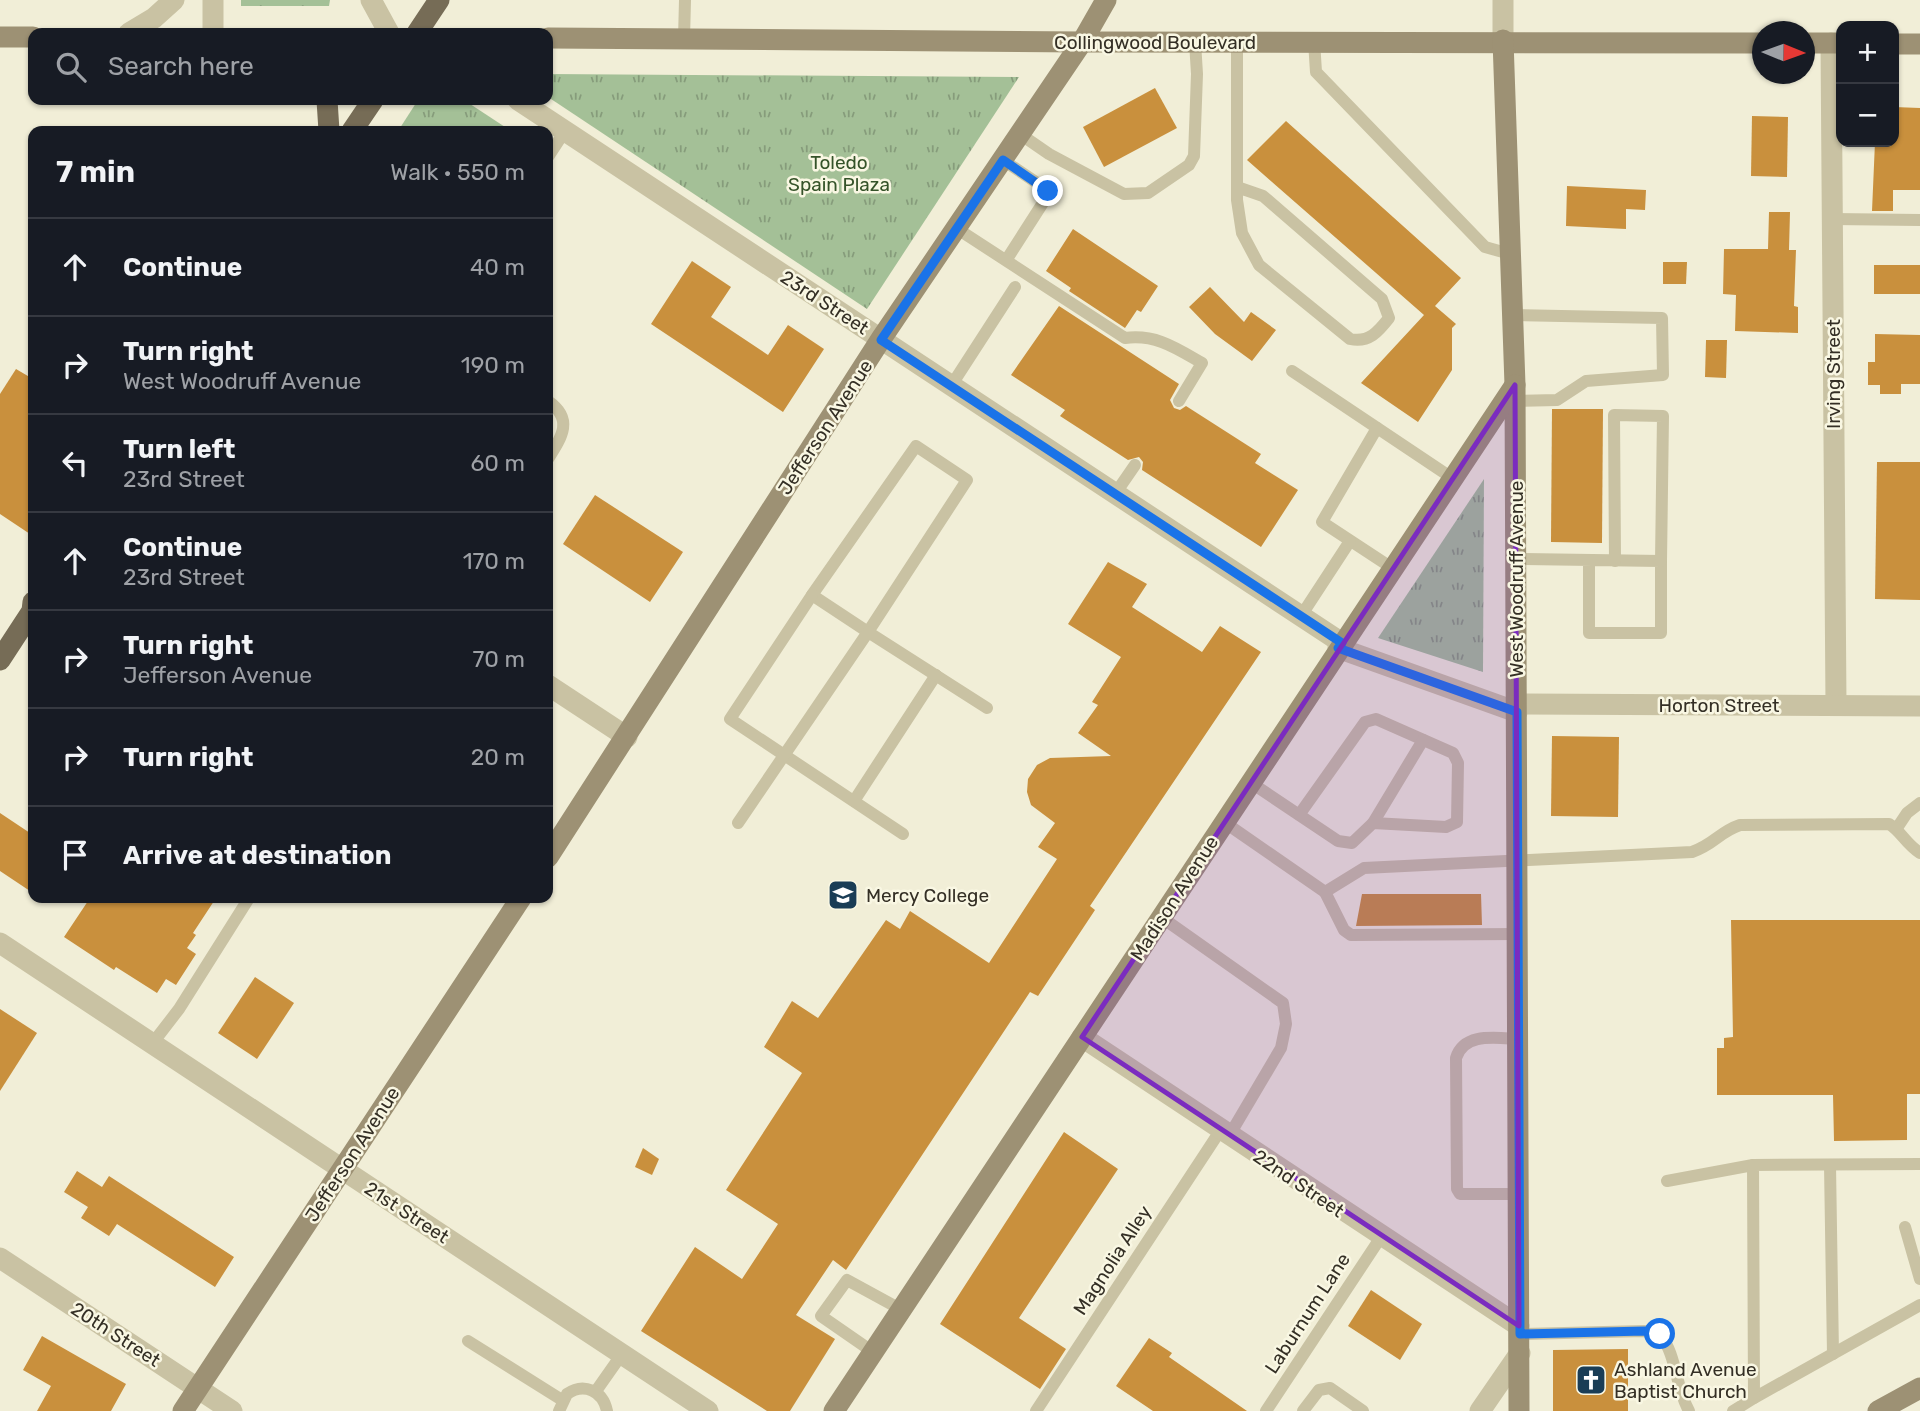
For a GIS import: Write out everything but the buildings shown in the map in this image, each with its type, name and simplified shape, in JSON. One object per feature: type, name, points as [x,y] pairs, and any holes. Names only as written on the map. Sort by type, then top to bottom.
[{"type":"main road","points":[[420,28],[439,0]]},
{"type":"main road","points":[[327,105],[329,126]]},
{"type":"main road","points":[[355,126],[370,105]]},
{"type":"main road","points":[[0,660],[28,616]]},
{"type":"street","points":[[138,28],[154,19],[174,0]]},
{"type":"street","points":[[213,0],[213,28]]},
{"type":"street","points":[[371,0],[386,28]]},
{"type":"street","name":"Jefferson Avenue","points":[[553,850],[881,340],[1082,43],[1106,0]]},
{"type":"street","name":"West Woodruff Avenue","points":[[1503,0],[1515,393],[1519,1411]]},
{"type":"street","points":[[0,37],[28,37]]},
{"type":"street","name":"Collingwood Boulevard","points":[[553,38],[1082,43],[1503,40],[1752,43]]},
{"type":"street","points":[[1815,43],[1836,43]]},
{"type":"street","name":"Irving Street","points":[[1836,43],[1832,219],[1836,705]]},
{"type":"street","points":[[1899,44],[1920,44]]},
{"type":"street","name":"23rd Street","points":[[526,105],[1301,616],[1340,645],[1517,708]]},
{"type":"street","name":"Madison Avenue","points":[[834,1411],[1340,645],[1452,478],[1515,393]]},
{"type":"street","points":[[553,688],[627,737]]},
{"type":"street","name":"Horton Street","points":[[1517,708],[1920,706]]},
{"type":"street","name":"Jefferson Avenue","points":[[183,1411],[518,903]]},
{"type":"street","name":"21st Street","points":[[0,943],[708,1411]]},
{"type":"street","name":"22nd Street","points":[[1082,1037],[1381,1237],[1520,1338]]},
{"type":"street","name":"20th Street","points":[[0,1258],[232,1411]]},
{"type":"street","points":[[1480,1411],[1520,1338]]},
{"type":"street","points":[[1878,1411],[1920,1388]]},
{"type":"lane","points":[[684,39],[685,0]]},
{"type":"lane","points":[[1314,41],[1316,72],[1485,247],[1510,254]]},
{"type":"lane","points":[[1020,134],[1049,154],[1124,194],[1147,192],[1189,165],[1194,156],[1197,74],[1195,42]]},
{"type":"lane","points":[[1237,42],[1237,187],[1242,233],[1259,265],[1350,339],[1361,341],[1376,334],[1389,318],[1382,299],[1262,196],[1237,187]]},
{"type":"lane","points":[[553,149],[565,131]]},
{"type":"lane","points":[[1003,160],[1046,189],[1048,195],[1007,259]]},
{"type":"lane","points":[[1832,219],[1920,220]]},
{"type":"lane","points":[[956,228],[1125,338],[1143,336],[1162,340],[1202,363],[1179,401]]},
{"type":"lane","points":[[951,386],[1015,287]]},
{"type":"lane","points":[[1512,315],[1662,318],[1662,375],[1586,381],[1557,400],[1515,393]]},
{"type":"lane","points":[[1292,371],[1452,478]]},
{"type":"lane","points":[[553,405],[564,415],[565,427],[553,450]]},
{"type":"lane","points":[[1589,560],[1589,633],[1661,632],[1663,416],[1614,415],[1615,561]]},
{"type":"lane","points":[[1377,428],[1322,522],[1392,568]]},
{"type":"lane","points":[[738,823],[785,755],[868,632],[967,480],[916,446],[730,719],[785,755],[854,802],[903,834]]},
{"type":"lane","points":[[1115,494],[1135,464]]},
{"type":"lane","points":[[1301,616],[1350,541]]},
{"type":"lane","points":[[1516,559],[1661,561]]},
{"type":"lane","points":[[812,595],[987,708]]},
{"type":"lane","points":[[854,802],[936,675]]},
{"type":"lane","points":[[1299,815],[1365,722],[1376,719],[1453,753],[1458,763],[1457,822],[1446,827],[1373,823]]},
{"type":"lane","points":[[1250,782],[1338,841],[1352,843],[1373,823],[1423,740]]},
{"type":"lane","points":[[1897,828],[1907,813],[1920,803]]},
{"type":"lane","points":[[1224,822],[1325,892],[1344,930],[1351,935],[1518,934]]},
{"type":"lane","points":[[1325,892],[1364,868],[1486,864],[1518,858],[1692,852],[1711,846],[1727,830],[1740,825],[1889,824],[1897,828],[1905,844],[1920,853]]},
{"type":"lane","points":[[152,1044],[179,1009],[246,903]]},
{"type":"lane","name":"Magnolia Alley","points":[[1036,1411],[1281,1048],[1286,1024],[1283,1003],[1161,917]]},
{"type":"lane","points":[[1518,1039],[1465,1042],[1456,1058],[1457,1189],[1460,1194],[1519,1194]]},
{"type":"lane","points":[[1667,1181],[1753,1165],[1920,1164]]},
{"type":"lane","points":[[1753,1165],[1754,1398]]},
{"type":"lane","points":[[1830,1165],[1833,1354]]},
{"type":"lane","points":[[1905,1227],[1920,1279]]},
{"type":"lane","name":"Laburnum Lane","points":[[1266,1411],[1381,1237]]},
{"type":"lane","points":[[873,1352],[821,1316],[846,1280],[902,1310]]},
{"type":"lane","points":[[1733,1411],[1920,1305]]},
{"type":"lane","points":[[1520,1338],[1644,1331],[1660,1334],[1669,1346],[1682,1399],[1689,1411]]},
{"type":"lane","points":[[468,1341],[561,1406],[573,1390],[581,1388],[596,1391],[607,1411]]},
{"type":"lane","points":[[596,1391],[622,1354]]},
{"type":"lane","points":[[1303,1411],[1319,1390],[1330,1388],[1363,1411]]},
{"type":"highlighted area","points":[[1515,385],[1519,1326],[1082,1037]]},
{"type":"green space","points":[[241,0],[330,0],[329,6],[241,6]]},
{"type":"green space","name":"Toledo Spain Plaza","points":[[553,74],[1019,77],[867,309],[553,100]]},
{"type":"green space","points":[[415,105],[472,105],[503,126],[401,126]]},
{"type":"green space","points":[[1484,479],[1483,672],[1378,638]]},
{"type":"place","name":"Mercy College","points":[[843,895]]},
{"type":"place","name":"Ashland Avenue Baptist Church","points":[[1591,1380]]},
{"type":"route","points":[[1048,191],[1003,160],[881,340],[1342,643],[1338,648],[1517,712],[1520,1334],[1644,1331],[1660,1334]]}]
